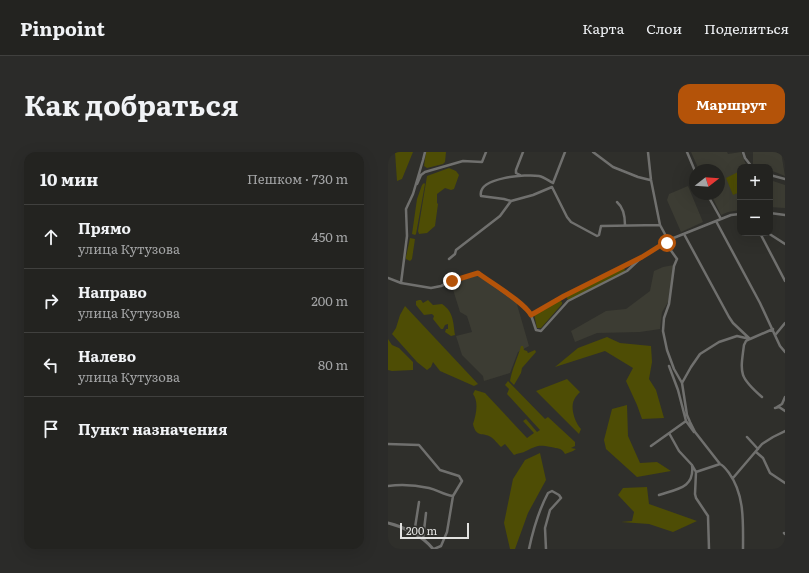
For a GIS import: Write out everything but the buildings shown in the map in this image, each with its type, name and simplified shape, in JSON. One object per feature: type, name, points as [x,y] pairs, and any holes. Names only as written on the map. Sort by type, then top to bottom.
[{"type":"street","points":[[413,194],[424,160],[424,152]]},
{"type":"street","points":[[401,283],[408,236],[406,209],[421,175],[425,172],[463,160],[482,162],[486,152]]},
{"type":"street","points":[[520,175],[516,173],[516,170],[523,152]]},
{"type":"street","points":[[565,152],[553,185],[533,195],[511,201],[481,196],[481,191],[488,184],[504,177],[520,175],[540,176],[553,185],[567,217],[571,222],[592,234],[597,236],[599,235],[601,226],[660,225]]},
{"type":"street","points":[[594,152],[602,160],[613,167],[638,178],[651,180]]},
{"type":"street","points":[[648,152],[651,180],[660,225],[666,236],[667,245],[677,259],[674,266],[669,304],[664,318],[663,331],[667,350],[674,369],[682,383],[687,415],[695,432]]},
{"type":"street","points":[[687,152],[692,164]]},
{"type":"street","points":[[743,152],[749,164]]},
{"type":"street","points":[[773,176],[785,179]]},
{"type":"street","points":[[710,200],[721,219]]},
{"type":"street","points":[[449,259],[455,254],[456,250],[500,216],[511,201]]},
{"type":"street","points":[[617,202],[624,213],[625,225]]},
{"type":"street","points":[[773,213],[785,215]]},
{"type":"street","points":[[531,315],[564,296],[642,257],[666,242],[731,215],[737,214]]},
{"type":"street","points":[[716,221],[776,334],[780,346],[785,352]]},
{"type":"street","points":[[684,234],[733,323],[750,339]]},
{"type":"street","points":[[762,236],[785,281]]},
{"type":"street","points":[[773,236],[785,244]]},
{"type":"street","points":[[388,278],[401,283],[436,287],[478,273],[521,303],[529,311],[536,330],[541,330],[568,301],[627,271],[642,257]]},
{"type":"street","points":[[564,296],[568,301]]},
{"type":"street","points":[[776,334],[785,322]]},
{"type":"street","points":[[762,397],[751,388],[742,376],[741,367],[744,345],[746,341],[773,329]]},
{"type":"street","points":[[682,383],[700,354],[719,342],[737,336],[750,339]]},
{"type":"street","points":[[668,366],[678,390],[686,421],[720,464],[724,466],[733,478],[738,489],[742,509],[743,549]]},
{"type":"street","points":[[785,397],[782,404],[776,408],[782,408],[785,411]]},
{"type":"street","points":[[651,446],[686,421]]},
{"type":"street","points":[[733,478],[758,448],[767,440],[785,432]]},
{"type":"street","points":[[669,433],[679,451],[692,465],[696,472],[696,498],[708,516],[709,549]]},
{"type":"street","points":[[747,437],[758,448]]},
{"type":"street","points":[[388,444],[419,445],[440,470],[459,476],[462,481],[453,496],[447,532],[441,546],[434,549],[423,539],[398,525],[388,523]]},
{"type":"street","points":[[756,452],[763,458],[770,473],[785,483]]},
{"type":"street","points":[[696,472],[720,464]]},
{"type":"street","points":[[659,495],[685,486],[693,474],[692,465]]},
{"type":"street","points":[[388,486],[413,486],[430,489],[444,495],[453,496]]},
{"type":"street","points":[[529,549],[531,537],[548,493],[552,492],[559,495],[561,498],[550,510],[546,528],[546,549]]},
{"type":"street","points":[[414,534],[419,502]]},
{"type":"street","points":[[423,539],[426,513]]},
{"type":"shaded area","points":[[395,152],[413,152],[402,179],[397,181]]},
{"type":"shaded area","points":[[426,152],[446,152],[445,162],[443,164],[427,168],[424,166]]},
{"type":"shaded area","points":[[691,152],[727,152],[728,154],[741,152],[746,164],[737,164],[737,210],[721,215],[714,200],[725,200],[725,164],[696,164]]},
{"type":"shaded area","points":[[753,152],[781,152],[785,176],[773,171],[773,164],[753,164]]},
{"type":"shaded area","points":[[449,168],[456,171],[459,175],[454,189],[451,190],[445,188],[437,194],[438,204],[435,226],[427,233],[419,234],[418,231],[427,176]]},
{"type":"shaded area","points":[[737,172],[737,193],[733,195],[726,178]]},
{"type":"shaded area","points":[[773,181],[785,185],[785,208],[773,207]]},
{"type":"shaded area","points":[[424,183],[415,235],[412,234],[417,199]]},
{"type":"shaded area","points":[[688,186],[689,200],[694,200],[703,222],[681,232],[667,200],[669,194]]},
{"type":"shaded area","points":[[410,238],[415,239],[412,259],[410,261],[406,259],[406,257]]},
{"type":"shaded area","points":[[674,265],[668,302],[662,312],[660,329],[640,332],[597,333],[575,342],[571,331],[606,311],[626,309],[650,291],[654,271],[663,267]]},
{"type":"shaded area","points":[[624,267],[625,271],[569,300],[567,299],[567,296]]},
{"type":"shaded area","points":[[479,275],[516,301],[529,346],[518,352],[510,373],[484,381],[483,376],[462,355],[456,336],[472,332],[467,316],[460,312],[451,283]]},
{"type":"shaded area","points":[[419,300],[423,303],[428,300],[433,305],[442,304],[446,307],[451,314],[455,335],[451,336],[445,332],[446,329],[448,329],[448,324],[441,329],[433,319],[434,316],[432,314],[424,315],[416,305],[416,301]]},
{"type":"shaded area","points":[[559,300],[562,304],[541,328],[537,328],[534,314]]},
{"type":"shaded area","points":[[405,306],[478,384],[474,386],[440,371],[433,362],[431,367],[427,370],[417,362],[392,334]]},
{"type":"shaded area","points":[[607,337],[620,343],[651,346],[652,362],[649,379],[656,390],[664,418],[642,419],[626,381],[633,368],[605,351],[555,367],[578,348]]},
{"type":"shaded area","points":[[388,339],[392,345],[399,348],[413,362],[413,370],[388,370]]},
{"type":"shaded area","points":[[521,346],[523,346],[524,350],[528,353],[535,350],[536,352],[522,368],[521,373],[514,385],[510,381]]},
{"type":"shaded area","points":[[567,379],[580,392],[574,399],[573,403],[575,419],[581,429],[579,434],[536,391]]},
{"type":"shaded area","points":[[508,381],[545,419],[548,417],[575,442],[575,446],[571,448],[576,449],[565,454],[559,449],[547,446],[538,446],[514,455],[505,444],[501,447],[491,437],[480,434],[476,431],[473,424],[476,409],[476,401],[473,394],[475,390],[485,393],[527,438],[534,433],[523,421],[526,419],[537,432],[540,430],[507,394],[509,389],[505,385]]},
{"type":"shaded area","points":[[627,405],[628,436],[640,463],[657,462],[671,471],[637,477],[606,449],[604,440],[612,409]]},
{"type":"shaded area","points":[[540,453],[546,480],[528,513],[515,549],[510,549],[504,523],[513,479],[525,460]]},
{"type":"shaded area","points":[[647,487],[649,504],[697,521],[673,532],[649,524],[621,522],[632,521],[634,512],[618,495],[623,488]]},
{"type":"route","points":[[452,281],[478,273],[521,303],[531,315],[532,313],[564,296],[642,257],[666,242],[667,243]]}]
